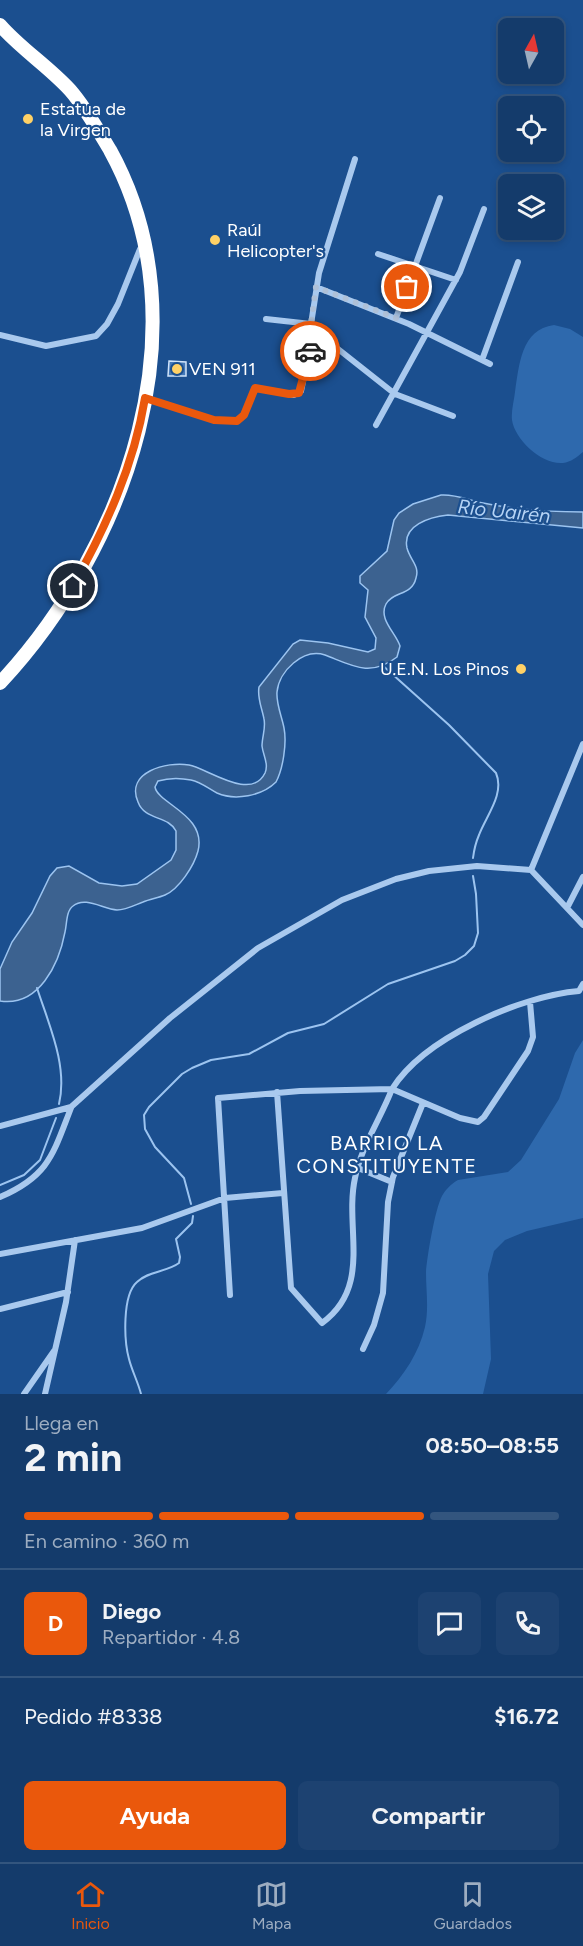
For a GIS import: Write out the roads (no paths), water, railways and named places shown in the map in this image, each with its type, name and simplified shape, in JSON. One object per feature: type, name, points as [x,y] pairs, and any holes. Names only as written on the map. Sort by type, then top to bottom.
[{"type":"highway","points":[[0,25],[14,41],[69,89],[96,127],[128,185],[143,237],[149,276],[152,321],[145,398],[124,478],[88,559],[62,605],[38,639],[0,683]]},
{"type":"street","points":[[145,398],[214,420],[237,421],[244,415],[255,388],[289,394],[301,392],[313,327],[316,287],[355,159]]},
{"type":"street","points":[[396,318],[440,198]]},
{"type":"street","points":[[376,425],[456,280],[484,209]]},
{"type":"street","points":[[0,335],[46,346],[96,336],[108,324],[129,282],[143,237]]},
{"type":"street","points":[[378,254],[456,280]]},
{"type":"street","points":[[482,360],[518,262]]},
{"type":"street","points":[[316,287],[428,332],[490,364]]},
{"type":"street","points":[[266,319],[313,327],[393,393],[453,416]]},
{"type":"street","points":[[531,870],[583,744]]},
{"type":"street","points":[[0,1197],[27,1184],[43,1170],[55,1148],[71,1107],[170,1018],[258,948],[313,915],[372,887],[412,875],[477,866],[531,870],[583,925]]},
{"type":"street","points":[[567,908],[583,877]]},
{"type":"street","points":[[277,1092],[291,1288],[322,1323],[340,1306],[352,1274],[353,1186],[358,1168],[392,1089],[408,1067],[435,1045],[464,1029],[530,1002],[579,991],[583,984]]},
{"type":"street","points":[[230,1295],[218,1098],[277,1092],[392,1089],[468,1121],[477,1122],[482,1119],[528,1051],[533,1037],[530,1002]]},
{"type":"street","points":[[363,1349],[375,1326],[383,1293],[388,1202],[392,1182],[423,1103]]},
{"type":"street","points":[[0,1126],[71,1107]]},
{"type":"street","points":[[358,1168],[392,1182]]},
{"type":"street","points":[[0,1254],[154,1225],[225,1198],[283,1193]]},
{"type":"street","points":[[45,1394],[68,1292],[75,1240]]},
{"type":"street","points":[[0,1309],[68,1292]]},
{"type":"street","points":[[24,1394],[56,1348]]},
{"type":"water","name":"Río Uairén","points":[[441,495],[457,496],[520,509],[583,512],[583,528],[448,515],[426,520],[413,528],[409,533],[407,548],[416,566],[417,574],[414,584],[407,591],[389,600],[384,610],[386,620],[400,646],[397,657],[378,667],[361,668],[317,654],[301,658],[287,669],[277,692],[284,728],[285,748],[276,782],[256,794],[232,797],[217,793],[191,780],[158,781],[155,787],[158,793],[189,819],[199,839],[196,857],[185,876],[176,888],[165,895],[124,909],[117,910],[83,902],[73,906],[68,914],[58,957],[45,981],[26,997],[14,1001],[0,1001],[0,969],[12,942],[32,913],[50,876],[57,868],[69,866],[99,883],[122,886],[137,884],[171,860],[176,850],[176,831],[168,822],[141,808],[136,792],[137,783],[143,776],[160,767],[180,764],[197,767],[240,784],[258,781],[265,773],[266,766],[262,746],[264,722],[259,687],[293,644],[300,640],[328,643],[368,652],[375,649],[376,638],[365,617],[368,590],[360,583],[360,576],[387,551],[394,520],[399,513],[413,504]]},
{"type":"waterway","points":[[381,664],[449,725],[496,773],[498,789],[494,805],[478,838],[473,858]]},
{"type":"waterway","points":[[191,1204],[184,1178],[155,1147],[145,1129],[144,1115],[149,1107],[182,1074],[192,1068],[211,1060],[249,1054],[288,1033],[324,1024],[388,984],[455,961],[465,955],[474,946],[478,933],[473,876]]},
{"type":"waterway","points":[[37,988],[59,1060],[61,1075],[59,1104]]},
{"type":"waterway","points":[[0,1185],[24,1175],[40,1160],[56,1118]]},
{"type":"waterway","points":[[141,1394],[127,1351],[126,1319],[129,1297],[132,1288],[141,1278],[179,1263],[176,1239],[192,1223],[193,1216]]},
{"type":"place","name":"Estatua de la Virgen","points":[[28,119]]},
{"type":"place","name":"Raúl Helicopter's","points":[[215,240]]},
{"type":"place","name":"VEN 911","points":[[177,369]]},
{"type":"place","name":"U.E.N. Los Pinos","points":[[521,669]]},
{"type":"district","name":"BARRIO LA CONSTITUYENTE","points":[[387,1154]]}]
